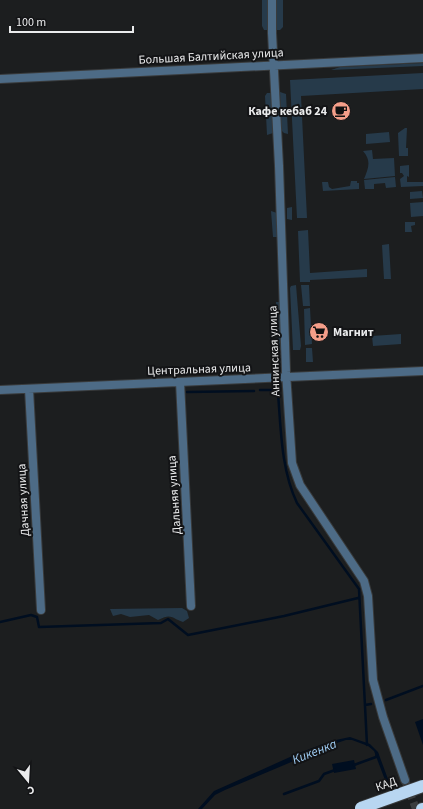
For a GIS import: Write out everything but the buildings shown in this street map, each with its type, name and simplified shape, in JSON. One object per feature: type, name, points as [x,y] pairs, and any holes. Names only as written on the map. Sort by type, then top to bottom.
[{"type":"highway","name":"КАД","points":[[360,808],[423,786]]},
{"type":"street","name":"Аннинская улица","points":[[272,0],[286,378],[292,463],[297,478],[358,570],[367,590],[373,680],[381,710],[405,780]]},
{"type":"street","name":"Большая Балтийская улица","points":[[0,79],[423,58]]},
{"type":"street","name":"Центральная улица","points":[[0,390],[423,371]]},
{"type":"street","name":"Дальняя улица","points":[[180,382],[191,606]]},
{"type":"street","name":"Дачная улица","points":[[29,389],[41,610]]},
{"type":"shaded area","points":[[262,0],[268,0],[268,30],[264,30],[262,26]]},
{"type":"shaded area","points":[[277,0],[283,0],[283,27],[280,30],[277,30]]},
{"type":"shaded area","points":[[423,63],[423,66],[331,70],[340,67]]},
{"type":"shaded area","points":[[423,73],[423,89],[301,96],[307,218],[297,218],[290,80]]},
{"type":"shaded area","points":[[280,92],[286,94],[288,134],[281,130]]},
{"type":"shaded area","points":[[267,93],[271,93],[273,133],[267,135],[265,96]]},
{"type":"shaded area","points":[[407,128],[406,148],[408,148],[408,156],[399,156],[398,133]]},
{"type":"shaded area","points":[[389,132],[390,142],[366,144],[366,134]]},
{"type":"shaded area","points":[[372,150],[373,159],[394,158],[395,176],[364,179],[368,168],[368,158],[363,151]]},
{"type":"shaded area","points":[[409,165],[409,177],[407,176],[407,182],[423,182],[423,186],[401,187],[400,179],[404,176],[400,173],[400,166]]},
{"type":"shaded area","points":[[395,177],[396,187],[386,188],[385,183],[374,184],[374,189],[365,189],[364,180]]},
{"type":"shaded area","points":[[351,181],[357,181],[357,183],[359,183],[359,189],[323,191],[322,182],[328,182],[329,187],[332,189],[350,186]]},
{"type":"shaded area","points":[[422,191],[423,198],[410,199],[410,192]]},
{"type":"shaded area","points":[[423,202],[423,216],[411,217],[410,203]]},
{"type":"shaded area","points":[[292,207],[292,220],[287,219],[287,208]]},
{"type":"shaded area","points":[[271,211],[277,213],[277,237],[273,237]]},
{"type":"shaded area","points":[[405,222],[415,222],[415,225],[411,226],[412,232],[405,232]]},
{"type":"shaded area","points":[[308,230],[310,273],[367,269],[367,277],[310,280],[310,282],[300,282],[298,231]]},
{"type":"shaded area","points":[[389,244],[391,279],[384,279],[382,245]]},
{"type":"shaded area","points":[[296,285],[301,346],[300,350],[293,350],[290,288],[291,286]]},
{"type":"shaded area","points":[[301,285],[309,285],[310,306],[303,306]]},
{"type":"shaded area","points":[[276,302],[281,302],[282,351],[279,349]]},
{"type":"shaded area","points":[[310,308],[312,344],[305,345],[304,309]]},
{"type":"shaded area","points":[[401,334],[401,344],[373,346],[372,336]]},
{"type":"shaded area","points":[[306,348],[312,348],[313,362],[306,362]]},
{"type":"shaded area","points":[[182,608],[187,611],[189,618],[183,622],[171,617],[158,620],[149,615],[130,617],[121,614],[113,616],[110,609]]},
{"type":"water","points":[[423,719],[423,745],[415,722]]},
{"type":"water","name":"Кикенка","points":[[350,737],[370,744],[378,752],[399,809],[396,809],[374,751],[368,746],[352,740],[346,740],[225,790],[215,795],[202,809],[198,809],[214,791],[299,753],[331,741]]},
{"type":"water","points":[[354,760],[356,769],[334,773],[332,764]]},
{"type":"pier","points":[[392,786],[401,809],[394,809],[385,788]]},
{"type":"waterway","points":[[260,390],[274,390],[278,393],[285,463],[297,503],[359,589],[367,745]]},
{"type":"waterway","points":[[187,392],[254,391]]},
{"type":"waterway","points":[[0,622],[31,615],[37,617],[39,627],[161,623],[168,619],[188,635],[284,616],[358,598]]},
{"type":"waterway","points":[[386,700],[423,686]]},
{"type":"waterway","points":[[365,705],[371,704]]},
{"type":"waterway","points":[[354,765],[376,757],[377,754]]},
{"type":"waterway","points":[[284,794],[319,781],[324,774],[335,770]]},
{"type":"tunnel","points":[[405,780],[416,809]]},
{"type":"place","name":"Кафе кебаб 24","points":[[341,111]]},
{"type":"place","name":"Магнит","points":[[319,332]]}]
